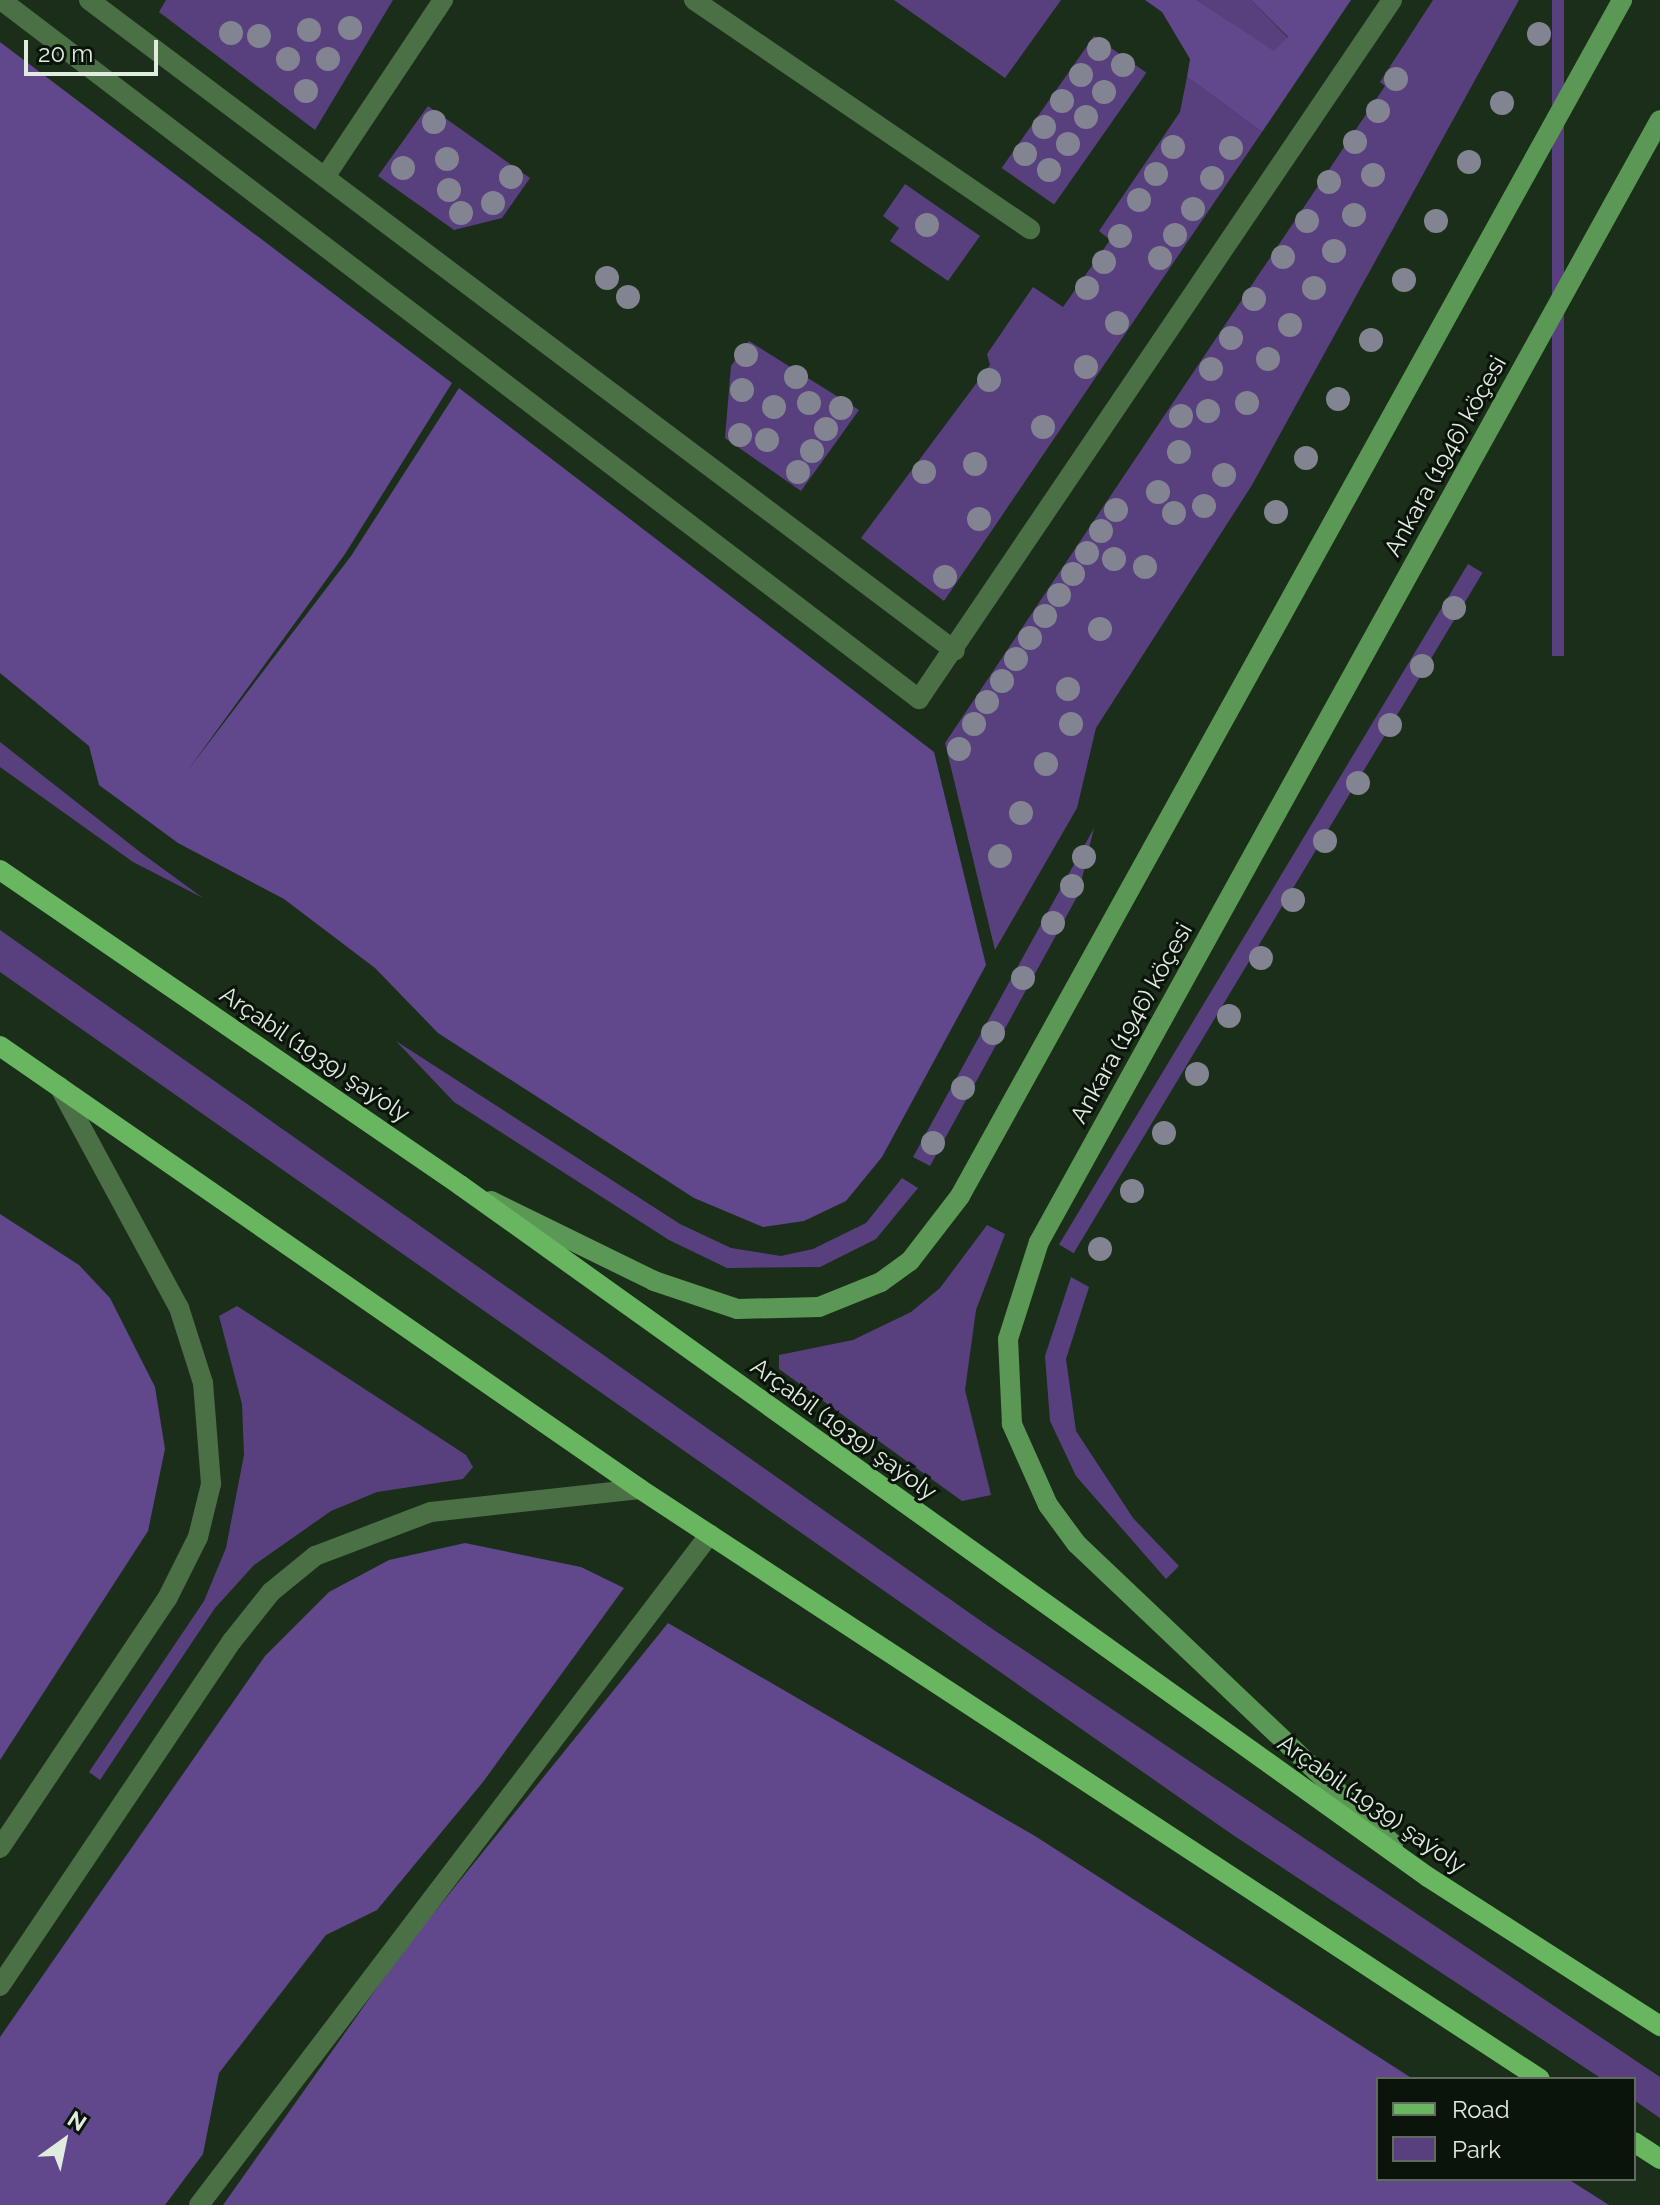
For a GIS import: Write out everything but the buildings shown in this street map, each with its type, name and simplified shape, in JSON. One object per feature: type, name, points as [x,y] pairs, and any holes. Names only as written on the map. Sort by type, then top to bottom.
[{"type":"main road","points":[[460,1185],[654,1281],[737,1309],[819,1307],[870,1287],[910,1261],[968,1183],[1622,0]]},
{"type":"main road","name":"Ankara (1946) köçesi","points":[[1428,1877],[1076,1543],[1048,1505],[1012,1424],[1008,1339],[1039,1242],[1660,120]]},
{"type":"main road","name":"Arçabil (1939) şaýoly","points":[[0,870],[460,1185],[1428,1877],[1660,2026]]},
{"type":"main road","points":[[4,1050],[640,1489],[1537,2077]]},
{"type":"main road","points":[[1636,2143],[1660,2159]]},
{"type":"lane","points":[[1,0],[919,699],[955,651],[1392,0]]},
{"type":"lane","points":[[89,0],[955,651]]},
{"type":"lane","points":[[325,177],[443,0]]},
{"type":"lane","points":[[694,0],[1030,229]]},
{"type":"lane","points":[[0,1848],[167,1599],[198,1537],[211,1484],[203,1383],[179,1308],[59,1086]]},
{"type":"lane","points":[[0,1986],[232,1641],[271,1592],[315,1556],[431,1512],[640,1489]]},
{"type":"lane","points":[[199,2205],[710,1534]]},
{"type":"green space","points":[[166,0],[393,0],[315,130],[159,12]]},
{"type":"green space","points":[[894,0],[1061,0],[1005,78]]},
{"type":"green space","points":[[1197,0],[1251,0],[1288,38],[1274,52]]},
{"type":"green space","points":[[1433,0],[1519,0],[1252,485],[1096,728],[1077,808],[995,950],[945,743],[1385,86],[1380,82]]},
{"type":"green space","points":[[1552,0],[1564,0],[1564,656],[1552,656]]},
{"type":"green space","points":[[1094,36],[1146,73],[1054,205],[1002,168]]},
{"type":"green space","points":[[1187,77],[1262,132],[944,601],[861,538],[990,365],[987,354],[1033,287],[1063,307],[1110,240],[1099,231],[1180,112]]},
{"type":"green space","points":[[428,106],[530,178],[502,218],[454,230],[378,176]]},
{"type":"green space","points":[[905,184],[980,236],[948,281],[890,241],[899,228],[883,216]]},
{"type":"green space","points":[[749,341],[859,410],[801,491],[725,438],[731,366]]},
{"type":"green space","points":[[1468,564],[1483,573],[1074,1253],[1059,1245]]},
{"type":"green space","points":[[0,742],[203,898],[133,862],[0,767]]},
{"type":"green space","points":[[1094,828],[1078,895],[930,1166],[913,1157]]},
{"type":"green space","points":[[0,930],[988,1626],[1660,2077],[1660,2118],[1636,2101],[1636,2077],[1599,2077],[1230,1833],[0,972]]},
{"type":"green space","points":[[396,1041],[680,1224],[731,1248],[781,1256],[813,1249],[866,1223],[902,1178],[918,1188],[876,1239],[820,1267],[727,1268],[669,1240],[454,1102]]},
{"type":"green space","points":[[987,1225],[1005,1234],[976,1310],[965,1390],[991,1495],[962,1501],[779,1369],[779,1355],[853,1340],[911,1312],[940,1288]]},
{"type":"green space","points":[[1071,1277],[1089,1287],[1066,1359],[1076,1431],[1133,1518],[1179,1566],[1166,1579],[1076,1476],[1050,1421],[1045,1356]]},
{"type":"green space","points":[[237,1306],[466,1455],[473,1467],[463,1479],[377,1492],[331,1511],[254,1565],[215,1608],[100,1780],[89,1772],[204,1601],[226,1548],[244,1455],[242,1404],[219,1316]]},
{"type":"shaded area","points":[[1145,0],[1197,0],[1274,51],[1288,37],[1251,0],[1351,0],[1262,132],[1187,77],[1190,59],[1162,12]]},
{"type":"shaded area","points":[[0,42],[452,383],[345,554],[188,770],[351,556],[459,388],[934,752],[986,965],[882,1157],[846,1201],[804,1221],[763,1227],[694,1198],[438,1033],[375,968],[284,899],[178,843],[99,785],[89,746],[0,673]]},
{"type":"shaded area","points":[[0,1214],[79,1265],[110,1298],[155,1387],[165,1449],[148,1531],[0,1760]]},
{"type":"shaded area","points":[[465,1543],[581,1567],[624,1588],[483,1782],[377,1910],[326,1935],[219,2073],[203,2154],[165,2205],[0,2205],[0,2037],[265,1656],[329,1592],[389,1560]]},
{"type":"shaded area","points":[[668,1623],[1035,1836],[1410,2077],[1376,2077],[1376,2181],[1571,2181],[1609,2205],[223,2205],[403,1951]]}]
